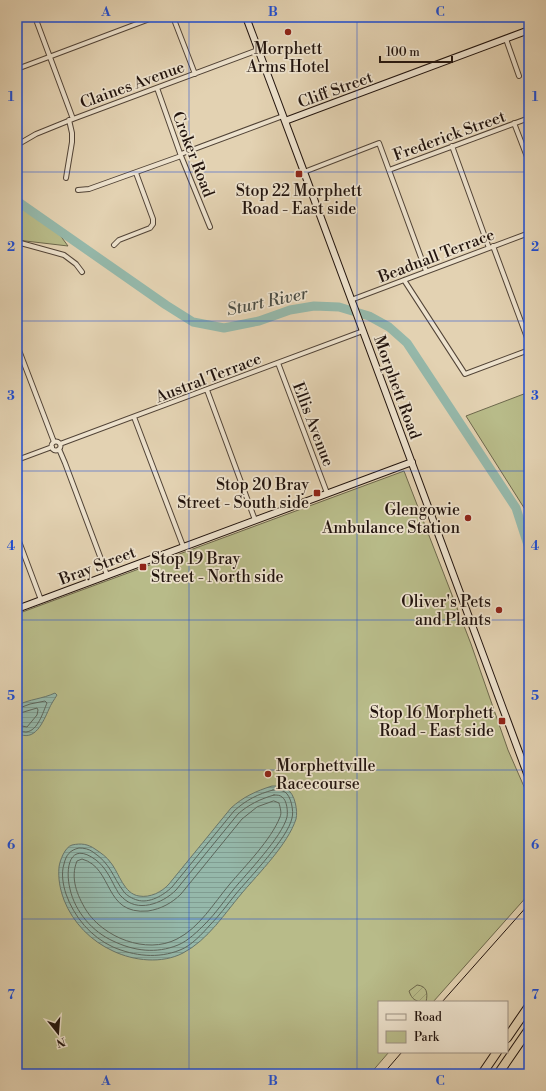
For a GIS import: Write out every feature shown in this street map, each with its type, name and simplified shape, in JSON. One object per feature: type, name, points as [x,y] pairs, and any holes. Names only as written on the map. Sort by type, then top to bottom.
[{"type":"highway","points":[[508,1037],[529,1006]]},
{"type":"highway","points":[[500,1073],[529,1029]]},
{"type":"highway","points":[[482,1074],[496,1053]]},
{"type":"main road","name":"Morphett Road","points":[[246,17],[529,779]]},
{"type":"main road","name":"Cliff Street","points":[[284,119],[529,30]]},
{"type":"main road","name":"Bray Street","points":[[17,608],[412,462]]},
{"type":"main road","name":"Morphett Road","points":[[525,767],[529,774]]},
{"type":"street","points":[[35,17],[71,120],[72,142],[66,178]]},
{"type":"street","points":[[17,69],[155,17]]},
{"type":"street","points":[[173,17],[195,74]]},
{"type":"street","points":[[506,39],[519,76]]},
{"type":"street","name":"Claines Avenue","points":[[17,145],[36,134],[71,120],[258,50]]},
{"type":"street","name":"Croker Road","points":[[157,88],[181,155],[210,228]]},
{"type":"street","name":"Frederick Street","points":[[304,172],[379,143],[389,170],[529,118]]},
{"type":"street","points":[[78,190],[89,189],[284,119]]},
{"type":"street","points":[[514,123],[529,162]]},
{"type":"street","points":[[452,146],[529,343]]},
{"type":"street","points":[[389,170],[426,271]]},
{"type":"street","points":[[114,245],[119,240],[150,228],[153,224],[153,219],[136,172]]},
{"type":"street","name":"Beadnall Terrace","points":[[352,302],[426,271],[529,233]]},
{"type":"street","points":[[17,242],[64,255],[76,264],[82,272]]},
{"type":"street","points":[[404,280],[465,374],[529,350]]},
{"type":"street","name":"Austral Terrace","points":[[60,444],[363,331]]},
{"type":"street","points":[[17,345],[54,442],[52,447],[17,460]]},
{"type":"street","name":"Ellis Avenue","points":[[278,363],[327,493]]},
{"type":"street","points":[[207,390],[255,520]]},
{"type":"street","points":[[134,417],[183,546]]},
{"type":"street","points":[[54,442],[58,442],[60,444],[59,449],[107,575]]},
{"type":"street","points":[[52,447],[55,450],[59,449]]},
{"type":"street","points":[[17,536],[40,600]]},
{"type":"green space","points":[[17,201],[54,227],[68,246],[17,240]]},
{"type":"green space","points":[[529,392],[529,510],[526,511],[466,416]]},
{"type":"green space","name":"Morphettville Racecourse","points":[[404,471],[471,644],[508,750],[529,798],[529,894],[434,1001],[378,1001],[378,1053],[388,1053],[370,1074],[17,1074],[17,614]]},
{"type":"green space","points":[[417,985],[425,988],[427,996],[426,1001],[415,1000],[409,991]]},
{"type":"water","points":[[55,693],[57,695],[38,730],[29,735],[17,733],[18,705]]},
{"type":"water","points":[[272,786],[280,786],[285,788],[290,791],[292,795],[297,812],[292,829],[280,848],[216,926],[192,948],[166,959],[148,960],[130,957],[113,951],[97,942],[90,937],[72,916],[63,896],[59,876],[60,861],[69,846],[81,844],[92,847],[104,855],[114,867],[129,891],[139,896],[151,895],[163,890],[169,884],[231,808],[250,795]]},
{"type":"waterway","name":"Sturt River","points":[[17,201],[166,305],[193,322],[224,328],[259,321],[290,310],[314,306],[339,307],[369,316],[389,327],[407,343],[516,508],[529,548]]},
{"type":"tram line","points":[[443,1001],[529,904]]},
{"type":"tram line","points":[[383,1074],[401,1053]]},
{"type":"place","name":"Morphett Arms Hotel","points":[[288,32]]},
{"type":"place","name":"Stop 22 Morphett Road - East side","points":[[299,174]]},
{"type":"place","name":"Stop 20 Bray Street - South side","points":[[317,493]]},
{"type":"place","name":"Glengowie Ambulance Station","points":[[468,518]]},
{"type":"place","name":"Stop 19 Bray Street - North side","points":[[143,567]]},
{"type":"place","name":"Oliver's Pets and Plants","points":[[499,610]]},
{"type":"place","name":"Stop 16 Morphett Road - East side","points":[[502,721]]},
{"type":"place","name":"Morphettville Racecourse","points":[[268,774]]}]
